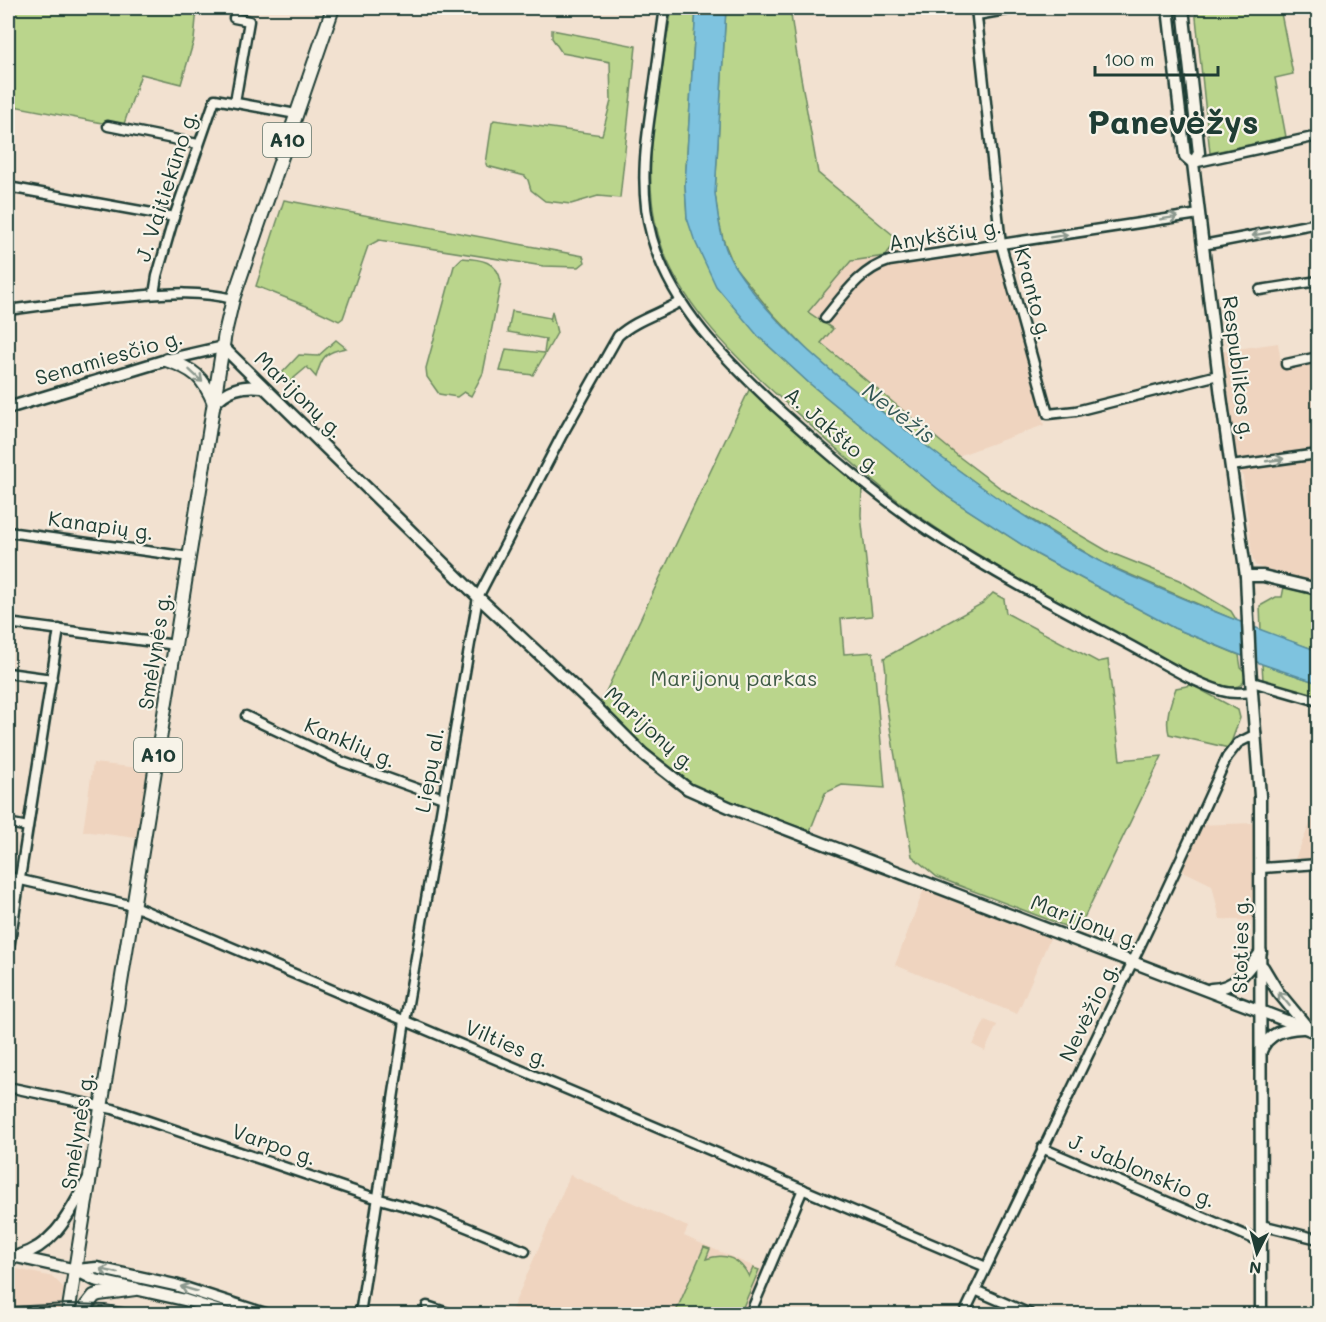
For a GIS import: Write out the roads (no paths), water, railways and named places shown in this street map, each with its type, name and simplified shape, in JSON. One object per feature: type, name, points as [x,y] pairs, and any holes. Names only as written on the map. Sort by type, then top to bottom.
[{"type":"highway","name":"Smėlynės g.","points":[[68,1314],[232,299],[333,8]]},
{"type":"highway","points":[[166,360],[193,371],[202,380],[214,404]]},
{"type":"highway","points":[[80,1314],[94,1296],[135,1289]]},
{"type":"main road","name":"Respublikos g.","points":[[1168,8],[1185,156],[1193,164]]},
{"type":"main road","name":"Respublikos g.","points":[[1183,8],[1199,153],[1193,164],[1218,375],[1246,576]]},
{"type":"main road","name":"Senamiesčio g.","points":[[8,408],[166,360],[223,347]]},
{"type":"main road","name":"Marijonų g.","points":[[223,347],[478,597],[643,754],[688,789],[731,808],[1134,961],[1311,1031]]},
{"type":"main road","points":[[214,404],[238,387],[262,387]]},
{"type":"main road","name":"Stoties g.","points":[[1246,576],[1262,868],[1261,1314]]},
{"type":"main road","points":[[1246,576],[1263,576],[1318,589]]},
{"type":"main road","points":[[1206,989],[1218,989],[1236,982],[1262,958],[1278,992],[1311,1031]]},
{"type":"main road","points":[[1260,1054],[1265,1042],[1276,1033],[1289,1029],[1311,1031]]},
{"type":"main road","points":[[11,1256],[38,1249],[50,1238],[67,1217],[91,1174]]},
{"type":"main road","points":[[11,1256],[76,1270],[95,1280],[184,1300],[229,1314]]},
{"type":"main road","points":[[76,1270],[97,1268],[175,1285],[265,1314]]},
{"type":"street","name":"A. Jakšto g.","points":[[665,8],[645,140],[644,188],[652,238],[665,271],[681,301],[718,350],[814,441],[880,495],[928,530],[1012,582],[1198,681],[1232,693],[1252,687],[1318,701]]},
{"type":"street","points":[[977,11],[1017,8]]},
{"type":"street","name":"Kranto g.","points":[[977,11],[1001,245],[1048,414],[1076,411],[1218,375]]},
{"type":"street","points":[[234,18],[249,21],[235,102]]},
{"type":"street","name":"J. Vaitiekūno g.","points":[[154,294],[174,217],[215,99],[296,114]]},
{"type":"street","points":[[108,126],[198,144]]},
{"type":"street","points":[[1193,164],[1318,136]]},
{"type":"street","points":[[8,187],[174,217]]},
{"type":"street","name":"Anykščių g.","points":[[825,318],[853,284],[875,266],[889,261],[1199,214]]},
{"type":"street","points":[[1203,245],[1318,223]]},
{"type":"street","points":[[1260,291],[1318,281]]},
{"type":"street","points":[[8,310],[154,294],[216,295],[232,299]]},
{"type":"street","name":"Liepų al.","points":[[360,1314],[405,1020],[478,597],[562,435],[618,336],[625,329],[681,301]]},
{"type":"street","points":[[1286,364],[1318,357]]},
{"type":"street","points":[[1231,466],[1318,454]]},
{"type":"street","name":"Kanapių g.","points":[[8,532],[190,557]]},
{"type":"street","points":[[8,623],[176,645]]},
{"type":"street","points":[[8,955],[59,629]]},
{"type":"street","points":[[8,673],[51,679]]},
{"type":"street","name":"Kanklių g.","points":[[246,716],[343,762],[443,798]]},
{"type":"street","name":"Nevėžio g.","points":[[964,1314],[1134,961],[1230,752],[1238,743],[1256,734]]},
{"type":"street","points":[[8,823],[28,827]]},
{"type":"street","points":[[1262,868],[1318,864]]},
{"type":"street","name":"Vilties g.","points":[[8,877],[134,906],[986,1267]]},
{"type":"street","name":"Varpo g.","points":[[8,1087],[102,1106],[377,1199],[434,1214],[525,1251]]},
{"type":"street","name":"J. Jablonskio g.","points":[[1042,1148],[1261,1242]]},
{"type":"street","points":[[750,1314],[803,1189]]},
{"type":"street","points":[[1261,1225],[1318,1239]]},
{"type":"street","points":[[975,1290],[1030,1314]]},
{"type":"street","points":[[427,1306],[451,1314]]},
{"type":"water","points":[[696,8],[726,8],[715,193],[717,212],[723,241],[730,259],[769,311],[808,350],[851,387],[994,496],[1046,530],[1113,568],[1215,612],[1318,651],[1318,683],[1262,664],[1174,628],[1038,555],[948,497],[809,383],[758,336],[716,286],[687,218],[685,185]]},
{"type":"railway","points":[[8,1307],[105,1305],[162,1314]]},
{"type":"district","name":"Panevėžys","points":[[1173,122]]},
{"type":"water label","name":"Nevėžis","points":[[899,413]]},
{"type":"park label","name":"Marijonų parkas","points":[[734,679]]}]
